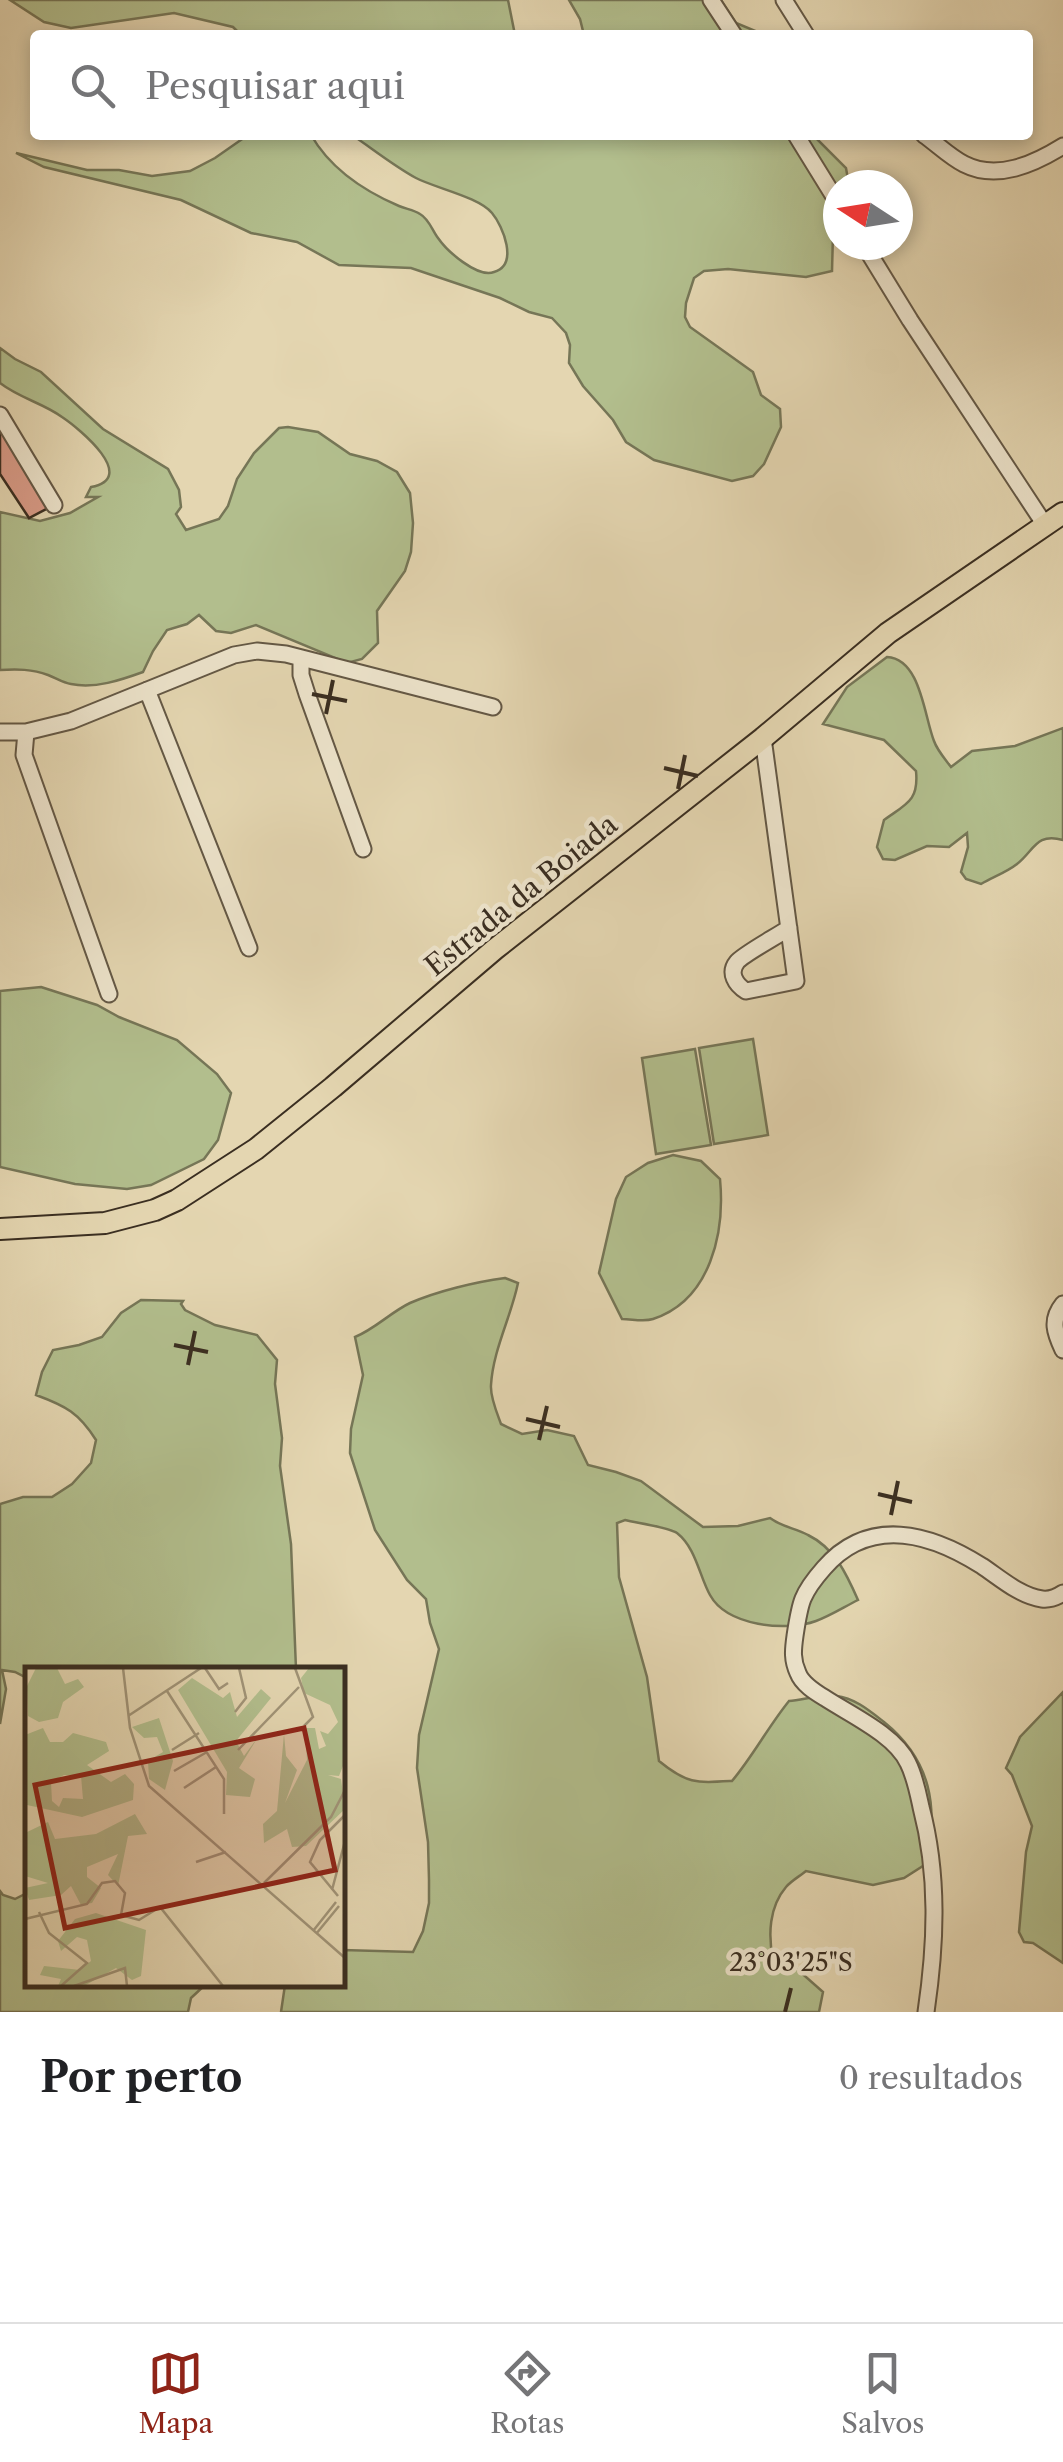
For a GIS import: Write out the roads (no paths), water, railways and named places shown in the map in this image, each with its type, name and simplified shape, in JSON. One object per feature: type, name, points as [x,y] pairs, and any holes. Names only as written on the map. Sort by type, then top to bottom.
[{"type":"main road","name":"Estrada da Boiada","points":[[0,1229],[105,1223],[135,1216],[177,1200],[256,1149],[495,949],[888,633],[1054,519]]},
{"type":"street","points":[[711,0],[731,30]]},
{"type":"street","points":[[784,0],[803,30]]},
{"type":"street","points":[[799,140],[823,179]]},
{"type":"street","points":[[931,140],[965,165],[996,172],[1031,163],[1063,146]]},
{"type":"street","name":"Estrada da Boiada","points":[[874,260],[1054,519]]},
{"type":"street","points":[[0,415],[54,504]]},
{"type":"street","points":[[0,732],[26,732],[71,721],[246,652],[271,651],[492,707]]},
{"type":"street","points":[[302,658],[301,675],[307,694],[363,849]]},
{"type":"street","points":[[147,690],[249,948]]},
{"type":"street","points":[[26,732],[24,755],[109,994]]},
{"type":"street","points":[[762,738],[796,981],[746,991],[740,988],[734,981],[737,962],[788,928]]},
{"type":"street","points":[[1063,1304],[1053,1328],[1063,1350]]},
{"type":"street","points":[[926,2012],[935,1912],[927,1836],[908,1761],[887,1738],[799,1678],[792,1654],[798,1608],[810,1585],[830,1561],[852,1544],[876,1535],[909,1534],[940,1544],[970,1558],[1021,1592],[1042,1599],[1063,1593]]}]
